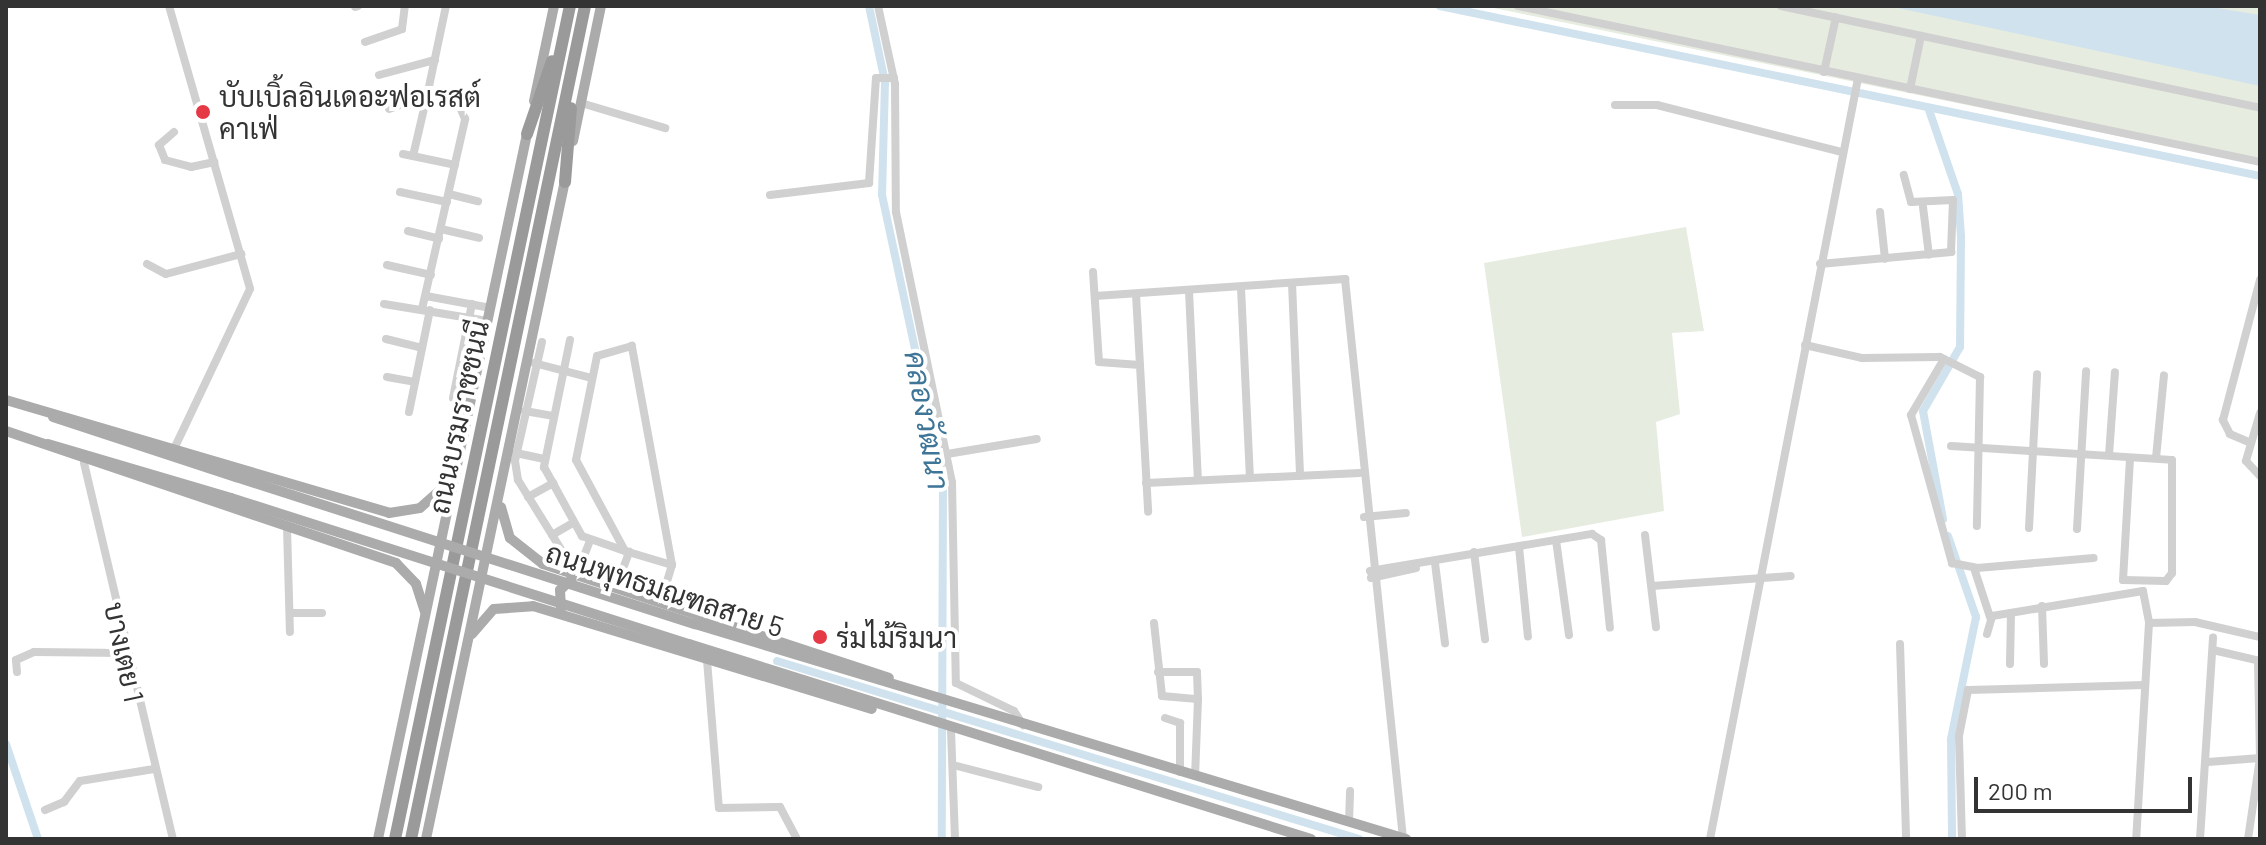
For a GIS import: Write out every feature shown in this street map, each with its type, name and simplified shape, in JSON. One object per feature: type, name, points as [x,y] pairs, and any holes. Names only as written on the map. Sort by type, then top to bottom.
[{"type":"highway","points":[[527,134],[570,6]]},
{"type":"highway","name":"ถนนบรมราชชนนี","points":[[395,839],[570,6]]},
{"type":"highway","points":[[565,182],[585,6]]},
{"type":"highway","name":"ถนนบรมราชชนนี","points":[[411,839],[585,6]]},
{"type":"main road","points":[[378,839],[554,6]]},
{"type":"main road","points":[[426,839],[500,489],[532,363],[601,6]]},
{"type":"main road","points":[[6,400],[175,447],[365,507],[420,508],[455,477]]},
{"type":"main road","name":"ถนนพุทธมณฑลสาย 5","points":[[6,400],[695,624],[1404,838]]},
{"type":"main road","points":[[6,431],[84,463],[345,546],[408,573],[425,614]]},
{"type":"main road","name":"ถนนพุทธมณฑลสาย 5","points":[[6,431],[231,498],[930,724],[1311,839]]},
{"type":"main road","points":[[500,489],[510,538],[529,557],[663,596],[925,695]]},
{"type":"main road","points":[[345,546],[369,537],[374,515],[365,507]]},
{"type":"main road","points":[[562,615],[560,590],[581,570]]},
{"type":"main road","points":[[466,644],[485,615],[505,605],[562,615],[913,718]]},
{"type":"street","points":[[169,6],[241,254],[247,305],[175,447]]},
{"type":"street","points":[[365,42],[402,29],[405,6]]},
{"type":"street","points":[[413,156],[446,6]]},
{"type":"street","points":[[878,6],[892,78],[896,212],[947,454],[956,683],[1014,711],[1023,725]]},
{"type":"street","points":[[1518,6],[2260,162]]},
{"type":"street","points":[[1781,6],[2258,107]]},
{"type":"street","points":[[1824,72],[1836,17]]},
{"type":"street","points":[[1910,89],[1921,36]]},
{"type":"street","points":[[379,75],[435,60]]},
{"type":"street","points":[[770,195],[869,183],[878,78],[892,78]]},
{"type":"street","points":[[1710,839],[1841,152],[1858,78]]},
{"type":"street","points":[[389,109],[427,96],[463,110],[455,165],[426,296],[422,348],[409,412]]},
{"type":"street","points":[[581,103],[665,128]]},
{"type":"street","points":[[1615,105],[1657,105],[1841,152]]},
{"type":"street","points":[[174,132],[159,145],[165,160],[191,167],[214,162]]},
{"type":"street","points":[[403,154],[455,165]]},
{"type":"street","points":[[1820,264],[1929,255],[1953,248],[1953,200],[1911,202],[1904,175]]},
{"type":"street","points":[[400,192],[478,201]]},
{"type":"street","points":[[1923,207],[1929,255]]},
{"type":"street","points":[[1880,212],[1885,259]]},
{"type":"street","points":[[408,231],[479,238]]},
{"type":"street","points":[[147,264],[166,274],[241,254]]},
{"type":"street","points":[[387,265],[431,275]]},
{"type":"street","points":[[1093,272],[1099,362],[1140,365]]},
{"type":"street","points":[[1095,296],[1345,279],[1364,517],[1404,838]]},
{"type":"street","points":[[2251,443],[2230,434],[2223,420],[2260,280]]},
{"type":"street","points":[[1292,283],[1300,476]]},
{"type":"street","points":[[1241,288],[1250,478]]},
{"type":"street","points":[[1189,291],[1198,480]]},
{"type":"street","points":[[1136,294],[1148,512]]},
{"type":"street","points":[[426,296],[491,308]]},
{"type":"street","points":[[384,304],[488,321]]},
{"type":"street","points":[[453,398],[472,304]]},
{"type":"street","points":[[386,339],[422,348]]},
{"type":"street","points":[[570,340],[544,459],[553,483],[573,523],[590,541],[672,565]]},
{"type":"street","points":[[542,342],[532,363],[516,453],[528,497],[552,535],[581,570],[620,577],[663,596],[708,603]]},
{"type":"street","points":[[1805,345],[1862,358],[1949,361],[1983,381],[1977,526]]},
{"type":"street","points":[[620,577],[627,551],[576,460],[597,356],[632,346],[672,565],[663,596]]},
{"type":"street","points":[[1949,361],[1911,415],[1952,563],[1974,568],[2094,558]]},
{"type":"street","points":[[532,363],[591,378]]},
{"type":"street","points":[[419,364],[432,367]]},
{"type":"street","points":[[2077,529],[2086,371]]},
{"type":"street","points":[[2109,455],[2115,372]]},
{"type":"street","points":[[2029,528],[2037,374]]},
{"type":"street","points":[[2156,458],[2164,375]]},
{"type":"street","points":[[387,377],[415,382]]},
{"type":"street","points":[[525,411],[553,416]]},
{"type":"street","points":[[2260,413],[2246,467],[2260,476]]},
{"type":"street","points":[[947,454],[1037,439]]},
{"type":"street","points":[[1951,446],[2109,455],[2130,460],[2172,460],[2166,581],[2123,580],[2130,460]]},
{"type":"street","points":[[516,453],[544,459]]},
{"type":"street","name":"บางเตย 1","points":[[84,463],[125,653],[173,839]]},
{"type":"street","points":[[1146,483],[1360,473]]},
{"type":"street","points":[[528,497],[553,483]]},
{"type":"street","points":[[1364,517],[1406,513]]},
{"type":"street","points":[[552,535],[573,523]]},
{"type":"street","points":[[287,527],[290,632]]},
{"type":"street","points":[[1371,575],[1474,552],[1519,547],[1588,533],[1601,540],[1610,628]]},
{"type":"street","points":[[1645,535],[1656,627]]},
{"type":"street","points":[[1556,540],[1569,635]]},
{"type":"street","points":[[581,570],[590,541]]},
{"type":"street","points":[[1519,547],[1528,637]]},
{"type":"street","points":[[1474,552],[1485,639]]},
{"type":"street","points":[[1435,563],[1445,643]]},
{"type":"street","points":[[1974,568],[1990,617],[1987,634]]},
{"type":"street","points":[[1652,586],[1791,576]]},
{"type":"street","points":[[1990,617],[2139,590],[2149,623],[2136,839]]},
{"type":"street","points":[[2042,606],[2044,664]]},
{"type":"street","points":[[291,613],[322,613]]},
{"type":"street","points":[[2010,664],[2011,613]]},
{"type":"street","points":[[1154,623],[1162,696],[1198,699]]},
{"type":"street","points":[[2149,623],[2214,625],[2260,637]]},
{"type":"street","points":[[2200,839],[2208,762],[2213,637]]},
{"type":"street","points":[[1900,644],[1906,839]]},
{"type":"street","points":[[2213,650],[2259,661],[2260,758],[2248,839]]},
{"type":"street","points":[[17,672],[16,660],[34,652],[125,653]]},
{"type":"street","points":[[707,660],[719,808],[780,807],[797,839]]},
{"type":"street","points":[[1158,672],[1197,672],[1195,776]]},
{"type":"street","points":[[1962,839],[1959,736],[1968,690],[2145,685]]},
{"type":"street","points":[[1165,718],[1180,723],[1180,772]]},
{"type":"street","points":[[951,730],[957,766],[955,839]]},
{"type":"street","points":[[2208,762],[2260,758]]},
{"type":"street","points":[[957,766],[1038,787]]},
{"type":"street","points":[[45,810],[59,806],[80,781],[154,769]]},
{"type":"street","points":[[1349,822],[1350,791]]},
{"type":"shaded area","points":[[1484,6],[2260,6],[2260,165]]},
{"type":"shaded area","points":[[1686,227],[1704,331],[1672,333],[1680,414],[1656,422],[1664,511],[1522,537],[1484,263]]},
{"type":"water","points":[[1889,6],[2205,6],[2260,15],[2260,86]]},
{"type":"waterway","name":"คลองวัฒนา","points":[[869,6],[885,82],[882,195],[943,480],[942,839]]},
{"type":"waterway","points":[[1440,6],[2260,176]]},
{"type":"waterway","points":[[1929,110],[1958,194],[1961,237],[1960,347],[1923,411],[1943,519]]},
{"type":"waterway","points":[[1948,536],[1976,617],[1951,739],[1952,839]]},
{"type":"waterway","points":[[777,661],[1359,839]]},
{"type":"waterway","points":[[6,744],[38,839]]},
{"type":"place","name":"บับเบิ้ลอินเดอะฟอเรสต์ คาเฟ่","points":[[203,112]]},
{"type":"place","name":"ร่มไม้ริมนา","points":[[820,637]]}]
